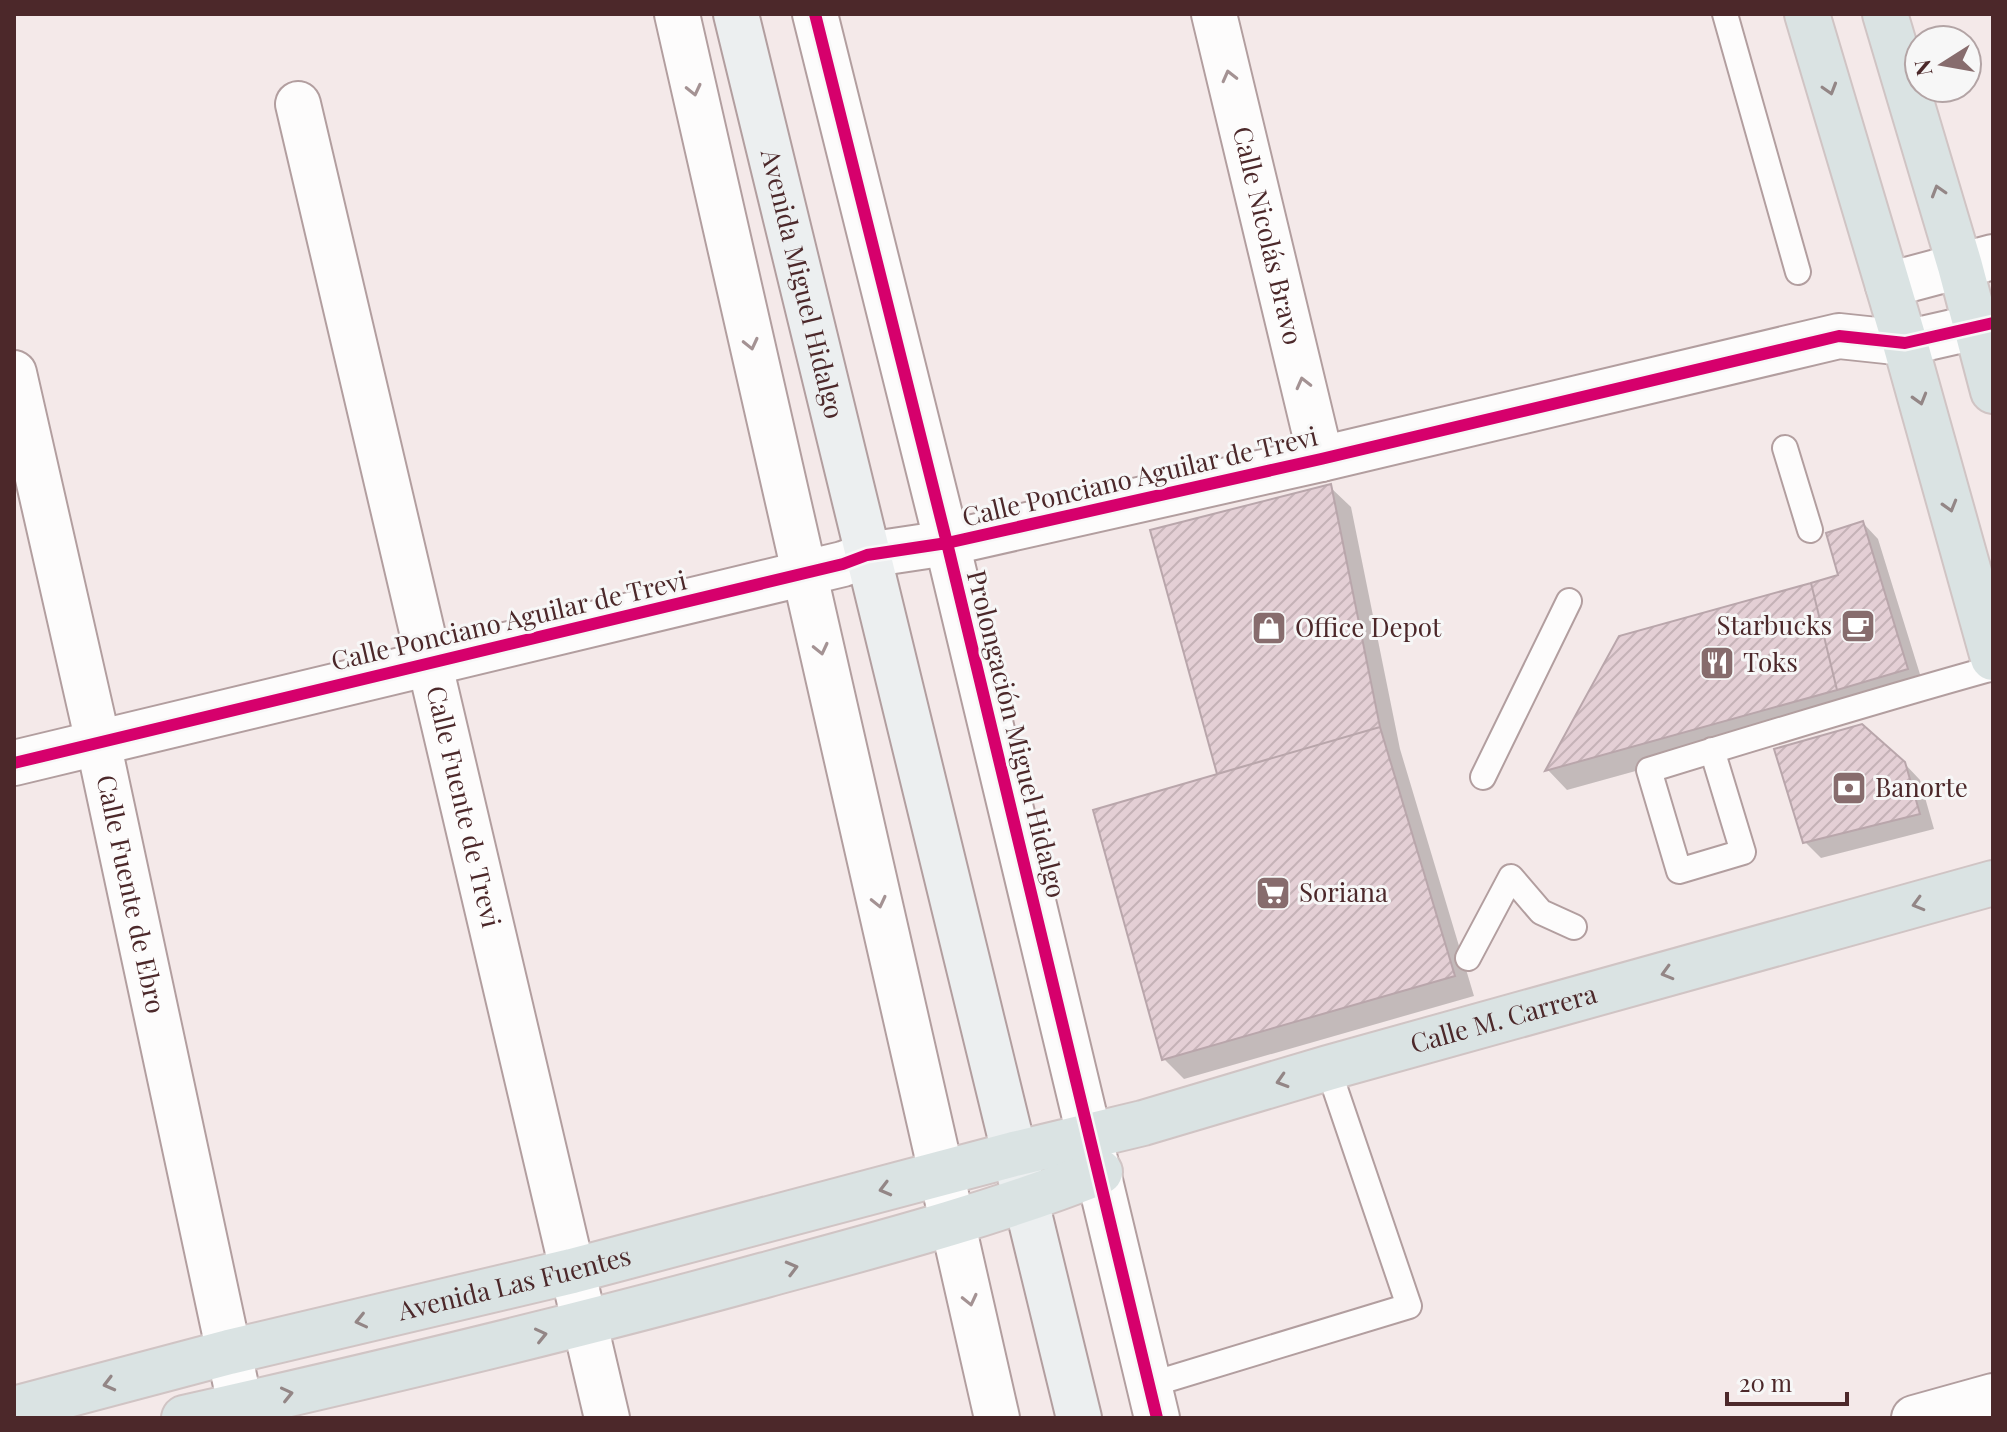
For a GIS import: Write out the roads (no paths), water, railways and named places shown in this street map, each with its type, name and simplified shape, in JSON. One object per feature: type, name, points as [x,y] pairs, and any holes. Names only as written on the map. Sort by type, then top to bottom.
[{"type":"main road","name":"Avenida Miguel Hidalgo","points":[[736,14],[867,555]]},
{"type":"main road","points":[[1807,14],[1905,343],[1993,658]]},
{"type":"main road","points":[[1885,14],[1977,262],[1993,391]]},
{"type":"main road","points":[[867,555],[1079,1418]]},
{"type":"main road","name":"Calle M. Carrera","points":[[1026,1201],[1143,1123],[1328,1068],[1993,883]]},
{"type":"main road","name":"Calle M. Carrera","points":[[1014,1154],[1095,1154]]},
{"type":"main road","name":"Avenida Las Fuentes","points":[[14,1409],[229,1352],[572,1271],[1014,1154]]},
{"type":"main road","name":"Avenida Las Fuentes","points":[[184,1418],[241,1412],[585,1325],[1026,1201]]},
{"type":"street","points":[[677,14],[997,1418]]},
{"type":"street","name":"Prolongación Miguel Hidalgo","points":[[815,14],[947,543],[1153,1402]]},
{"type":"street","name":"Calle Nicolás Bravo","points":[[1214,14],[1321,459]]},
{"type":"street","name":"Calle Fuente de Trevi","points":[[298,104],[607,1418]]},
{"type":"street","points":[[1888,285],[1977,262]]},
{"type":"street","name":"Calle Ponciano Aguilar de Trevi","points":[[14,763],[867,555],[947,543],[1321,459],[1839,336],[1905,343],[1984,326]]},
{"type":"street","name":"Calle Fuente de Ebro","points":[[14,373],[98,742],[241,1412]]},
{"type":"street","points":[[1914,1418],[1993,1396]]},
{"type":"lane","points":[[1725,14],[1798,272]]},
{"type":"lane","points":[[1785,448],[1810,530]]},
{"type":"lane","points":[[1483,777],[1569,601]]},
{"type":"lane","points":[[1712,750],[1743,852],[1679,871],[1649,770],[1712,750],[1867,703],[1993,668]]},
{"type":"lane","points":[[1468,958],[1511,877],[1541,912],[1574,927]]},
{"type":"lane","points":[[1153,1402],[1409,1306],[1328,1068]]},
{"type":"place","name":"Starbucks","points":[[1858,626]]},
{"type":"place","name":"Office Depot","points":[[1269,628]]},
{"type":"place","name":"Toks","points":[[1717,663]]},
{"type":"place","name":"Banorte","points":[[1849,788]]},
{"type":"place","name":"Soriana","points":[[1273,893]]}]
